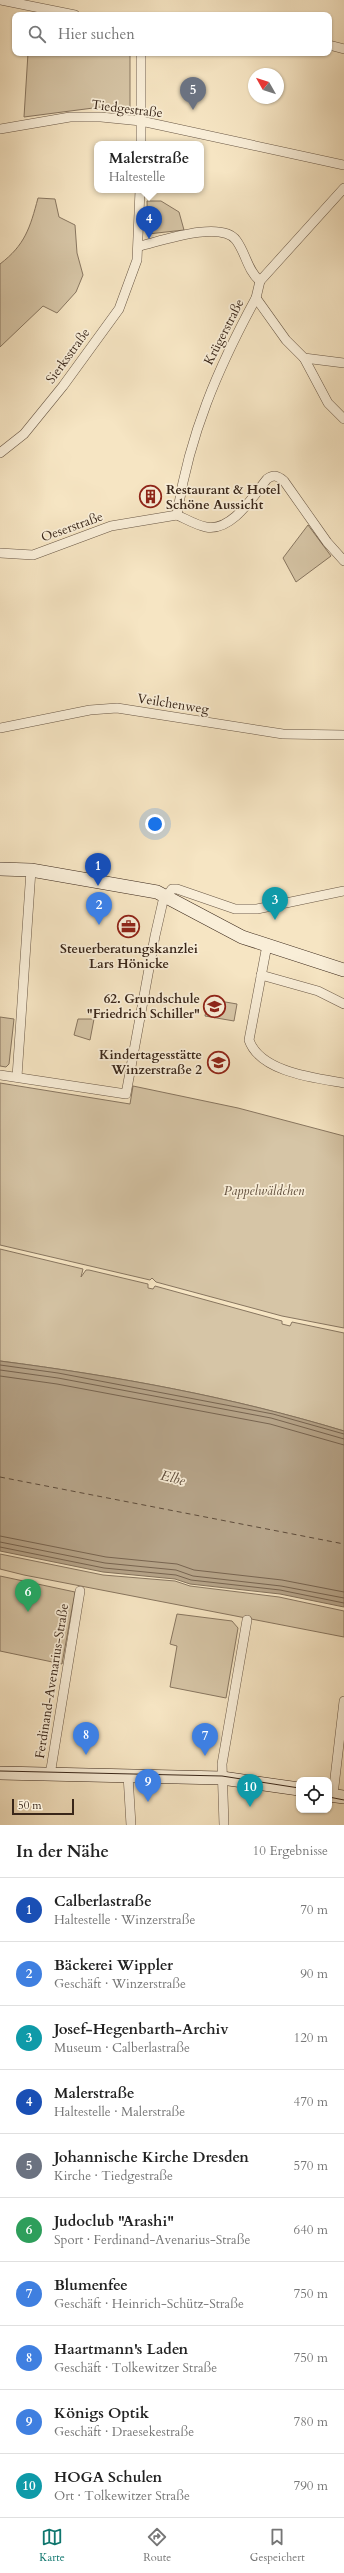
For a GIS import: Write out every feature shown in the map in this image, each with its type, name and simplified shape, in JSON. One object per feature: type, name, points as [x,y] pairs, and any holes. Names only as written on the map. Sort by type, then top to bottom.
[{"type":"main road","points":[[0,869],[31,870],[116,883],[166,896],[236,934],[344,970]]},
{"type":"main road","points":[[0,1773],[222,1778],[296,1789]]},
{"type":"street","points":[[1,0],[60,12]]},
{"type":"street","points":[[332,46],[344,48]]},
{"type":"street","points":[[140,141],[141,56]]},
{"type":"street","name":"Tiedgestraße","points":[[0,129],[70,117],[101,117],[141,121],[344,165]]},
{"type":"street","name":"Krügerstraße","points":[[177,515],[190,452],[215,378],[256,298],[260,281],[344,188]]},
{"type":"street","name":"Sierksstraße","points":[[0,453],[24,434],[63,386],[118,309],[137,260],[140,246],[140,193]]},
{"type":"street","points":[[140,246],[212,230],[227,232],[236,240],[254,276],[260,281]]},
{"type":"street","points":[[256,298],[286,340],[304,358],[328,403],[344,419]]},
{"type":"street","points":[[304,358],[340,362],[344,358]]},
{"type":"street","points":[[177,515],[206,527],[219,526],[238,513],[267,479],[271,476],[277,476],[284,481],[327,542],[344,561]]},
{"type":"street","name":"Oeserstraße","points":[[0,553],[33,555],[111,526],[177,515]]},
{"type":"street","name":"Veilchenweg","points":[[0,728],[90,710],[117,708],[283,734],[344,735]]},
{"type":"street","points":[[17,1078],[31,870]]},
{"type":"street","points":[[0,1075],[126,1094],[155,936],[166,896],[172,890],[177,889],[224,907],[249,909],[344,891]]},
{"type":"street","points":[[267,945],[260,975],[249,1040],[254,1051],[275,1065],[295,1073],[344,1083]]},
{"type":"street","points":[[260,975],[318,991],[344,1004]]},
{"type":"street","name":"Ferdinand-Avenarius-Straße","points":[[50,1775],[80,1591]]},
{"type":"street","points":[[224,1825],[222,1764],[247,1620]]},
{"type":"street","points":[[335,1796],[344,1701]]},
{"type":"street","points":[[128,1775],[131,1825]]},
{"type":"green space","points":[[28,56],[130,56],[130,111],[101,107],[24,117]]},
{"type":"green space","points":[[38,198],[55,199],[59,217],[75,225],[77,253],[83,275],[76,292],[57,313],[43,306],[0,347],[0,264],[21,243],[29,227]]},
{"type":"green space","points":[[147,201],[161,201],[179,212],[184,230],[148,234]]},
{"type":"green space","points":[[308,525],[331,556],[296,582],[283,558]]},
{"type":"green space","points":[[208,999],[237,1004],[234,1021],[205,1016]]},
{"type":"green space","points":[[0,1017],[14,1019],[9,1064],[6,1067],[0,1066]]},
{"type":"green space","points":[[78,1019],[94,1019],[90,1040],[74,1035]]},
{"type":"green space","name":"Pappelwäldchen","points":[[0,1083],[130,1104],[133,1086],[238,1108],[344,1136],[344,1328],[282,1316],[156,1282],[152,1278],[150,1280],[0,1245]]},
{"type":"green space","points":[[0,1249],[83,1269],[81,1277],[86,1270],[89,1270],[148,1284],[148,1288],[153,1289],[155,1286],[282,1321],[282,1324],[290,1326],[292,1322],[344,1333],[344,1431],[259,1408],[174,1389],[87,1373],[0,1361]]},
{"type":"green space","points":[[0,1554],[103,1575],[175,1581],[190,1586],[279,1597],[344,1611],[344,1637],[24,1575],[0,1569]]},
{"type":"green space","points":[[0,1576],[75,1592],[62,1664],[0,1651]]},
{"type":"green space","points":[[177,1614],[232,1621],[238,1628],[226,1698],[170,1687],[177,1646],[170,1644]]},
{"type":"water","name":"Elbe","points":[[0,1361],[87,1373],[174,1389],[259,1408],[344,1431],[344,1607],[280,1594],[190,1584],[175,1579],[103,1572],[0,1551]]},
{"type":"ferry route","points":[[0,1477],[344,1544]]},
{"type":"tram line","points":[[0,1771],[222,1776],[296,1788]]},
{"type":"tram line","points":[[332,1798],[344,1800]]},
{"type":"place","name":"Johannische Kirche Dresden","points":[[193,110]]},
{"type":"place","name":"Malerstraße","points":[[149,239]]},
{"type":"place","name":"Restaurant & Hotel Schöne Aussicht","points":[[150,497]]},
{"type":"place","name":"Calberlastraße","points":[[98,886]]},
{"type":"place","name":"Josef-Hegenbarth-Archiv","points":[[275,920]]},
{"type":"place","name":"Bäckerei Wippler","points":[[99,925]]},
{"type":"place","name":"Steuerberatungskanzlei Lars Hönicke","points":[[129,927]]},
{"type":"place","name":"62. Grundschule \"Friedrich Schiller\"","points":[[215,1006]]},
{"type":"place","name":"Kindertagesstätte Winzerstraße 2","points":[[218,1062]]},
{"type":"place","name":"Judoclub \"Arashi\"","points":[[28,1612]]},
{"type":"place","name":"Haartmann's Laden","points":[[86,1755]]},
{"type":"place","name":"Blumenfee","points":[[205,1756]]},
{"type":"place","name":"Königs Optik","points":[[148,1802]]},
{"type":"place","name":"HOGA Schulen","points":[[250,1807]]}]
